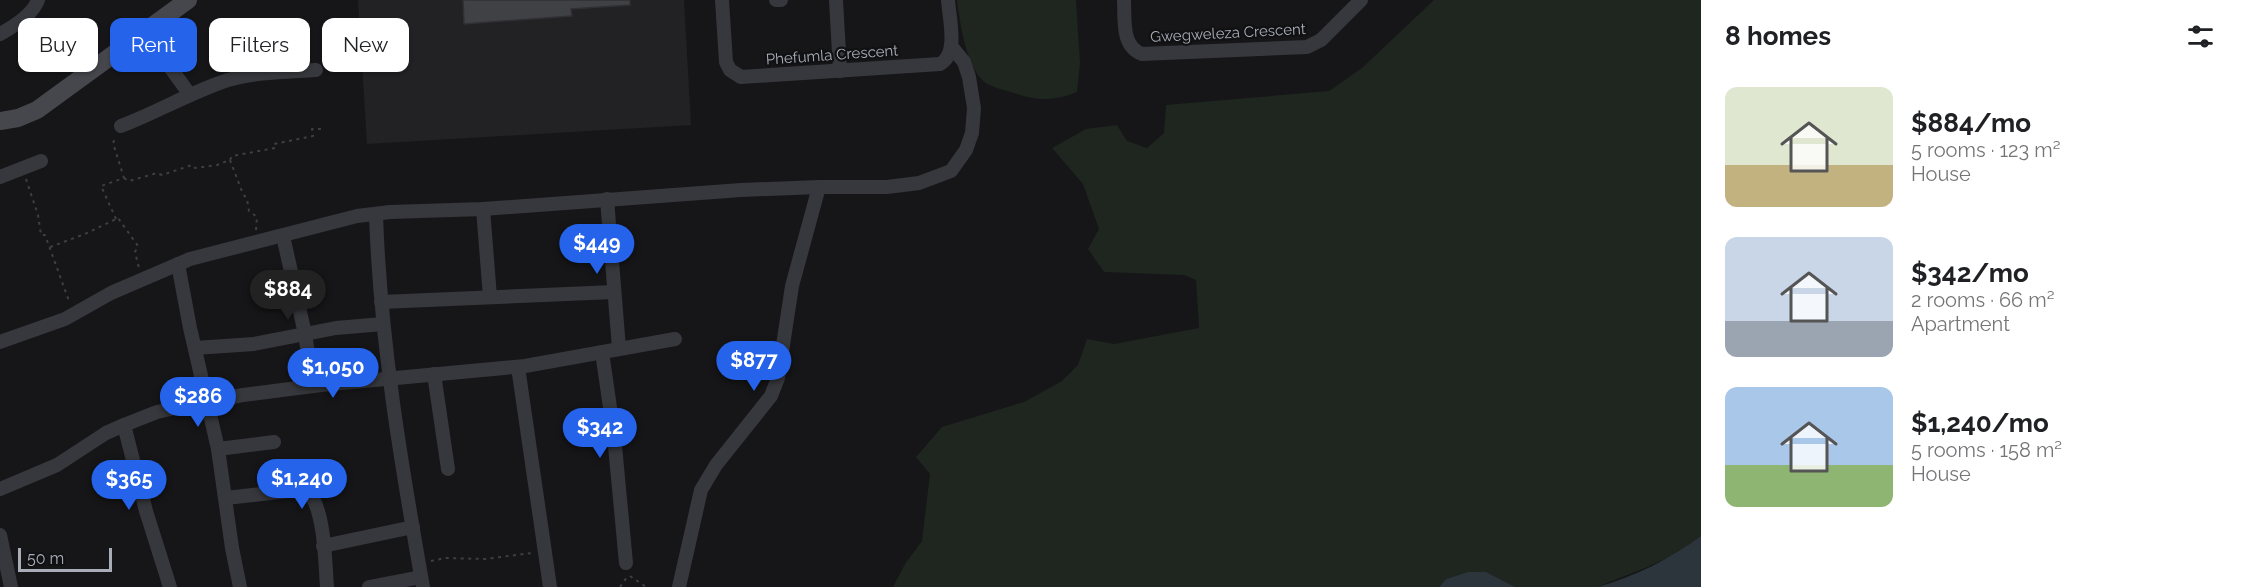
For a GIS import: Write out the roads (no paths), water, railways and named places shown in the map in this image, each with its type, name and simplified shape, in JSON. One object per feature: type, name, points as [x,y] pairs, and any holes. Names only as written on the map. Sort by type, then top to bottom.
[{"type":"street","points":[[0,34],[34,9],[38,0]]},
{"type":"street","points":[[164,18],[188,0]]},
{"type":"street","name":"Phefumla Crescent","points":[[722,0],[726,62],[735,75],[741,77],[940,64],[949,57],[951,46]]},
{"type":"street","points":[[776,0],[781,0]]},
{"type":"street","points":[[836,0],[840,71]]},
{"type":"street","points":[[0,342],[74,314],[111,293],[178,264],[357,216],[607,199],[819,187],[887,187],[919,183],[951,171],[966,150],[972,133],[974,108],[969,77],[964,62],[951,46],[948,0]]},
{"type":"street","name":"Gwegweleza Crescent","points":[[1124,0],[1126,40],[1130,47],[1142,54],[1307,47],[1321,40],[1361,0]]},
{"type":"street","points":[[0,121],[18,118],[37,110],[110,57]]},
{"type":"street","points":[[121,126],[229,80],[250,75],[316,70]]},
{"type":"street","points":[[174,72],[190,95]]},
{"type":"street","points":[[0,177],[40,160]]},
{"type":"street","points":[[679,587],[701,490],[716,465],[771,396],[778,378],[792,286],[819,187]]},
{"type":"street","points":[[607,199],[619,348]]},
{"type":"street","points":[[483,209],[490,297]]},
{"type":"street","points":[[369,587],[421,576],[389,378],[381,302],[376,213]]},
{"type":"street","points":[[283,236],[305,334],[313,386]]},
{"type":"street","points":[[178,264],[218,449],[240,587]]},
{"type":"street","points":[[381,302],[614,292]]},
{"type":"street","points":[[195,348],[246,345],[336,328],[383,324]]},
{"type":"street","points":[[0,489],[50,468],[124,425],[157,412],[208,400],[313,386],[518,367],[675,339]]},
{"type":"street","points":[[602,352],[614,435],[627,568]]},
{"type":"street","points":[[518,367],[550,587]]},
{"type":"street","points":[[434,375],[448,469]]},
{"type":"street","points":[[124,425],[146,511],[170,587]]},
{"type":"street","points":[[218,449],[274,442]]},
{"type":"street","points":[[226,498],[306,489],[311,493],[317,506],[327,587]]},
{"type":"street","points":[[323,546],[414,527]]},
{"type":"street","points":[[0,535],[11,587]]}]
